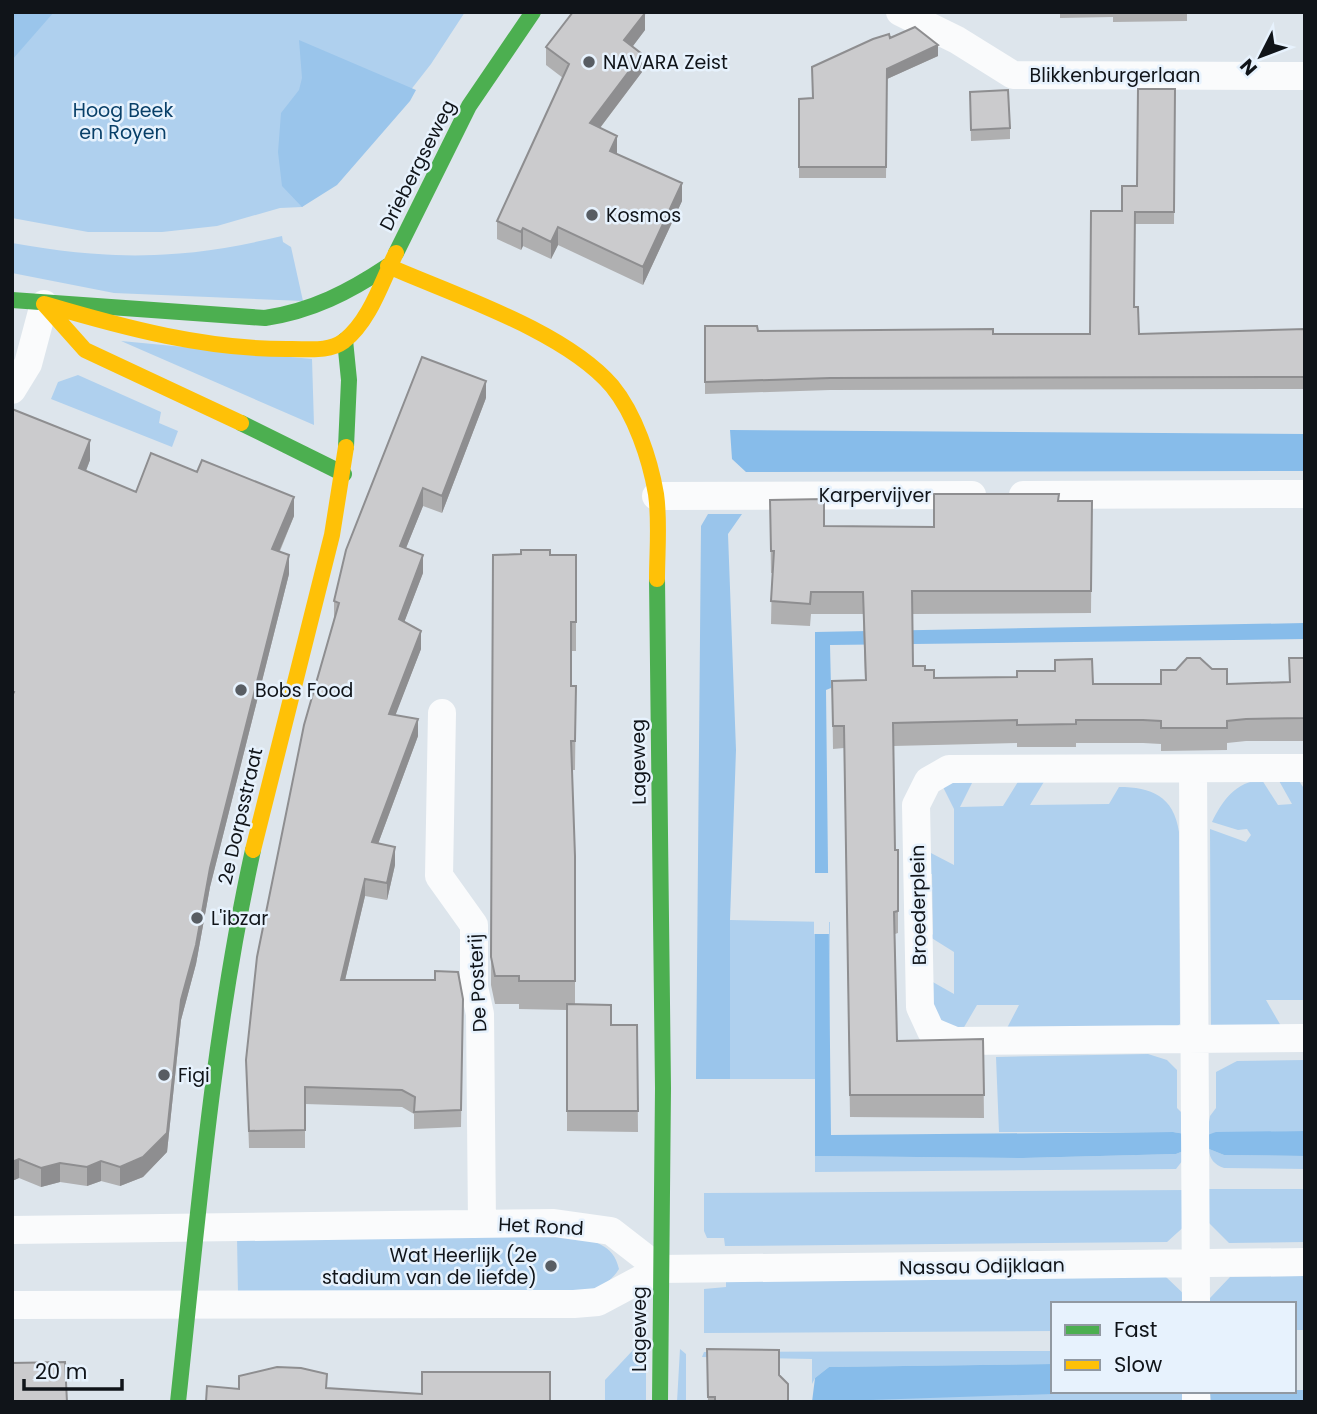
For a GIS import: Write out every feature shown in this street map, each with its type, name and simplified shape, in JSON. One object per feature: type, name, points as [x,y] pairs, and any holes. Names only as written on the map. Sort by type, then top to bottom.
[{"type":"main road","name":"Driebergseweg","points":[[345,340],[365,316],[470,107],[533,12]]},
{"type":"main road","points":[[12,301],[265,317],[296,314],[329,303],[388,266]]},
{"type":"main road","name":"Lageweg","points":[[388,266],[558,343],[587,363],[612,386],[630,418],[649,465],[656,495],[663,1088],[660,1402]]},
{"type":"main road","points":[[44,304],[142,334],[180,341],[275,349],[328,348],[345,340]]},
{"type":"main road","points":[[44,304],[85,350],[302,451],[344,474]]},
{"type":"main road","name":"2e Dorpsstraat","points":[[178,1402],[181,1306],[196,1225],[221,1027],[243,898],[344,474],[349,406],[345,340]]},
{"type":"street","name":"Blikkenburgerlaan","points":[[900,12],[957,40],[1013,75],[1305,76]]},
{"type":"street","points":[[12,390],[28,364],[44,304]]},
{"type":"street","name":"Karpervijver","points":[[656,495],[1305,494]]},
{"type":"street","name":"De Posterij","points":[[442,713],[439,876],[474,925],[474,987],[480,1014],[482,1223]]},
{"type":"street","name":"Broederplein","points":[[1305,768],[950,769],[928,781],[916,805],[920,1007],[931,1031],[955,1041],[1305,1038]]},
{"type":"street","points":[[1193,769],[1196,1302]]},
{"type":"street","name":"Het Rond","points":[[12,1230],[196,1225],[554,1223],[611,1231],[660,1269]]},
{"type":"street","name":"Nassau Odijklaan","points":[[660,1269],[1305,1262]]},
{"type":"street","points":[[12,1306],[575,1304],[598,1302],[660,1269]]},
{"type":"green space","name":"Hoog Beek en Royen","points":[[12,12],[465,12],[431,64],[356,160],[302,207],[280,208],[217,226],[162,232],[88,232],[12,218]]},
{"type":"green space","points":[[282,236],[283,242],[291,247],[303,301],[114,293],[12,273],[12,243],[82,253],[147,255],[212,250]]},
{"type":"green space","points":[[121,341],[312,359],[314,425]]},
{"type":"green space","points":[[78,375],[161,412],[159,423],[178,431],[172,447],[51,399],[58,382]]},
{"type":"green space","points":[[1297,778],[1305,790],[1305,1000],[1266,1000],[1281,1026],[1214,1027],[1211,1025],[1210,829],[1246,842],[1251,835],[1247,829],[1238,830],[1212,822],[1220,807],[1237,788],[1253,781],[1262,780],[1278,805],[1292,804],[1278,779]]},
{"type":"green space","points":[[1019,780],[1045,780],[1030,805],[1109,804],[1119,787],[1131,787],[1159,796],[1172,810],[1179,832],[1180,1024],[1176,1027],[1007,1028],[1019,1005],[977,1005],[963,1029],[945,1023],[936,1013],[931,981],[954,994],[954,952],[930,937],[933,934],[929,852],[954,865],[954,809],[942,785],[951,781],[973,781],[960,807],[1003,806]]},
{"type":"green space","points":[[730,920],[830,922],[829,1079],[730,1079]]},
{"type":"green space","points":[[1148,1054],[1167,1060],[1177,1070],[1177,1108],[1185,1116],[1185,1134],[999,1132],[996,1057]]},
{"type":"green space","points":[[1305,1060],[1305,1131],[1207,1134],[1210,1116],[1216,1108],[1216,1072],[1237,1061]]},
{"type":"green space","points":[[1209,1149],[1224,1155],[1305,1156],[1305,1169],[1224,1168],[1213,1161]]},
{"type":"green space","points":[[1186,1150],[1186,1156],[1176,1169],[815,1172],[815,1156],[1023,1158],[1176,1154]]},
{"type":"green space","points":[[1209,1189],[1305,1189],[1305,1242],[1229,1243],[1209,1223]]},
{"type":"green space","points":[[1189,1190],[1188,1223],[1167,1242],[725,1246],[724,1238],[707,1238],[704,1231],[704,1193]]},
{"type":"green space","points":[[571,1235],[595,1242],[612,1254],[619,1269],[606,1283],[576,1292],[238,1294],[237,1237]]},
{"type":"green space","points":[[1305,1276],[1305,1330],[1296,1330],[1296,1302],[1210,1302],[1210,1298],[1230,1277]]},
{"type":"green space","points":[[1166,1277],[1187,1297],[1187,1302],[1051,1302],[1051,1331],[704,1333],[704,1289],[726,1287],[726,1278]]},
{"type":"green space","points":[[634,1349],[646,1353],[646,1402],[605,1402],[605,1380]]},
{"type":"green space","points":[[680,1349],[686,1354],[686,1402],[677,1402]]},
{"type":"green space","points":[[1051,1351],[1051,1364],[829,1367],[815,1378],[812,1384],[812,1359],[702,1357],[704,1352]]},
{"type":"green space","points":[[1067,1393],[1185,1393],[1186,1402],[840,1402],[848,1399]]},
{"type":"shaded area","points":[[12,12],[54,12],[12,60]]},
{"type":"shaded area","points":[[299,40],[416,90],[410,101],[337,185],[302,207],[282,186],[278,152],[281,113],[299,90],[302,78]]},
{"type":"shaded area","points":[[730,430],[1305,434],[1305,471],[746,472],[732,459]]},
{"type":"shaded area","points":[[708,514],[742,514],[728,534],[736,750],[730,920],[730,1079],[696,1079],[701,526]]},
{"type":"shaded area","points":[[1305,623],[1305,639],[830,645],[831,688],[826,690],[831,1135],[1173,1132],[1185,1134],[1186,1150],[1176,1154],[1023,1158],[815,1156],[815,632]]},
{"type":"shaded area","points":[[1305,1131],[1305,1156],[1224,1155],[1209,1149],[1207,1135],[1216,1132]]},
{"type":"shaded area","points":[[1051,1364],[1051,1393],[1080,1393],[812,1402],[815,1378],[829,1367]]},
{"type":"shaded area","points":[[1296,1390],[1305,1390],[1305,1402],[1211,1402],[1210,1393],[1296,1393]]},
{"type":"pier","points":[[814,873],[829,873],[829,934],[814,934]]},
{"type":"building","points":[[573,12],[645,13],[624,40],[642,54],[590,123],[617,136],[610,151],[682,183],[643,267],[558,227],[551,242],[523,228],[521,232],[497,221],[569,64],[546,47]]},
{"type":"building","points":[[915,27],[938,45],[887,69],[886,167],[799,167],[799,99],[813,98],[812,67],[873,39],[889,34],[890,38]]},
{"type":"building","points":[[1138,89],[1175,89],[1174,212],[1135,212],[1134,307],[1138,307],[1139,334],[1305,329],[1305,377],[830,378],[705,382],[705,326],[757,326],[758,331],[993,329],[993,334],[1090,334],[1091,211],[1122,211],[1122,186],[1137,186]]},
{"type":"building","points":[[1008,90],[1010,128],[971,130],[970,92]]},
{"type":"building","points":[[422,357],[486,381],[442,496],[423,488],[400,546],[423,555],[399,619],[421,631],[389,714],[418,719],[372,842],[395,847],[387,883],[365,879],[341,980],[435,980],[435,971],[458,972],[463,999],[461,1110],[414,1112],[415,1097],[402,1090],[305,1087],[305,1130],[249,1131],[246,1060],[257,957],[304,725],[339,603],[334,601],[346,550]]},
{"type":"building","points":[[12,409],[90,440],[79,468],[136,492],[151,453],[197,472],[202,460],[294,497],[272,549],[289,555],[210,868],[196,945],[181,1000],[167,1133],[143,1157],[120,1167],[101,1161],[87,1167],[60,1163],[41,1168],[19,1159],[12,1162]]},
{"type":"building","points":[[934,494],[1059,494],[1058,501],[1092,501],[1091,591],[912,591],[913,666],[925,666],[925,670],[934,670],[934,678],[1017,677],[1017,671],[1055,671],[1055,660],[1092,659],[1093,684],[1161,684],[1161,670],[1176,670],[1187,658],[1200,658],[1212,669],[1227,669],[1227,684],[1290,682],[1289,658],[1305,658],[1305,718],[1227,721],[1227,728],[1161,728],[1161,721],[1143,720],[1076,720],[1076,724],[1017,725],[1017,720],[893,723],[895,850],[898,850],[898,911],[894,912],[897,1041],[983,1039],[984,1095],[850,1095],[844,726],[833,726],[832,681],[866,680],[863,592],[811,592],[810,604],[771,601],[774,551],[771,551],[770,500],[824,499],[824,526],[934,527]]},
{"type":"building","points":[[521,550],[550,550],[550,555],[576,555],[576,622],[571,622],[571,686],[576,686],[575,741],[571,741],[575,981],[519,981],[519,976],[495,976],[491,957],[493,555],[521,554]]},
{"type":"building","points":[[567,1004],[611,1005],[611,1025],[637,1025],[638,1111],[567,1111]]},
{"type":"building","points":[[707,1349],[779,1350],[779,1375],[788,1384],[788,1402],[715,1402],[715,1397],[708,1397]]},
{"type":"building","points":[[65,1362],[67,1402],[12,1402],[12,1363]]},
{"type":"building","points":[[277,1367],[301,1368],[327,1374],[326,1388],[422,1394],[422,1372],[550,1372],[550,1402],[206,1402],[207,1386],[239,1389],[239,1376]]},
{"type":"traffic: fast","points":[[396,253],[469,106],[533,12]]},
{"type":"traffic: fast","points":[[12,300],[265,318],[299,311],[330,299],[388,266]]},
{"type":"traffic: fast","points":[[345,340],[349,380],[346,447]]},
{"type":"traffic: fast","points":[[241,423],[344,474]]},
{"type":"traffic: fast","points":[[657,579],[663,1088],[660,1402]]},
{"type":"traffic: fast","points":[[178,1402],[217,1056],[253,850]]},
{"type":"traffic: slow","points":[[44,304],[136,329],[198,342],[260,348],[326,348],[344,341],[361,323],[396,253]]},
{"type":"traffic: slow","points":[[388,266],[507,316],[538,332],[592,366],[612,386],[634,423],[646,452],[653,480],[658,515],[657,579]]},
{"type":"traffic: slow","points":[[44,304],[85,350],[241,423]]},
{"type":"traffic: slow","points":[[253,850],[332,535],[346,447]]},
{"type":"place","name":"NAVARA Zeist","points":[[589,62]]},
{"type":"place","name":"Kosmos","points":[[592,215]]},
{"type":"place","name":"Bobs Food","points":[[241,690]]},
{"type":"place","name":"L'ibzar","points":[[197,918]]},
{"type":"place","name":"Figi","points":[[164,1075]]},
{"type":"place","name":"Wat Heerlijk (2e stadium van de liefde)","points":[[551,1266]]}]
